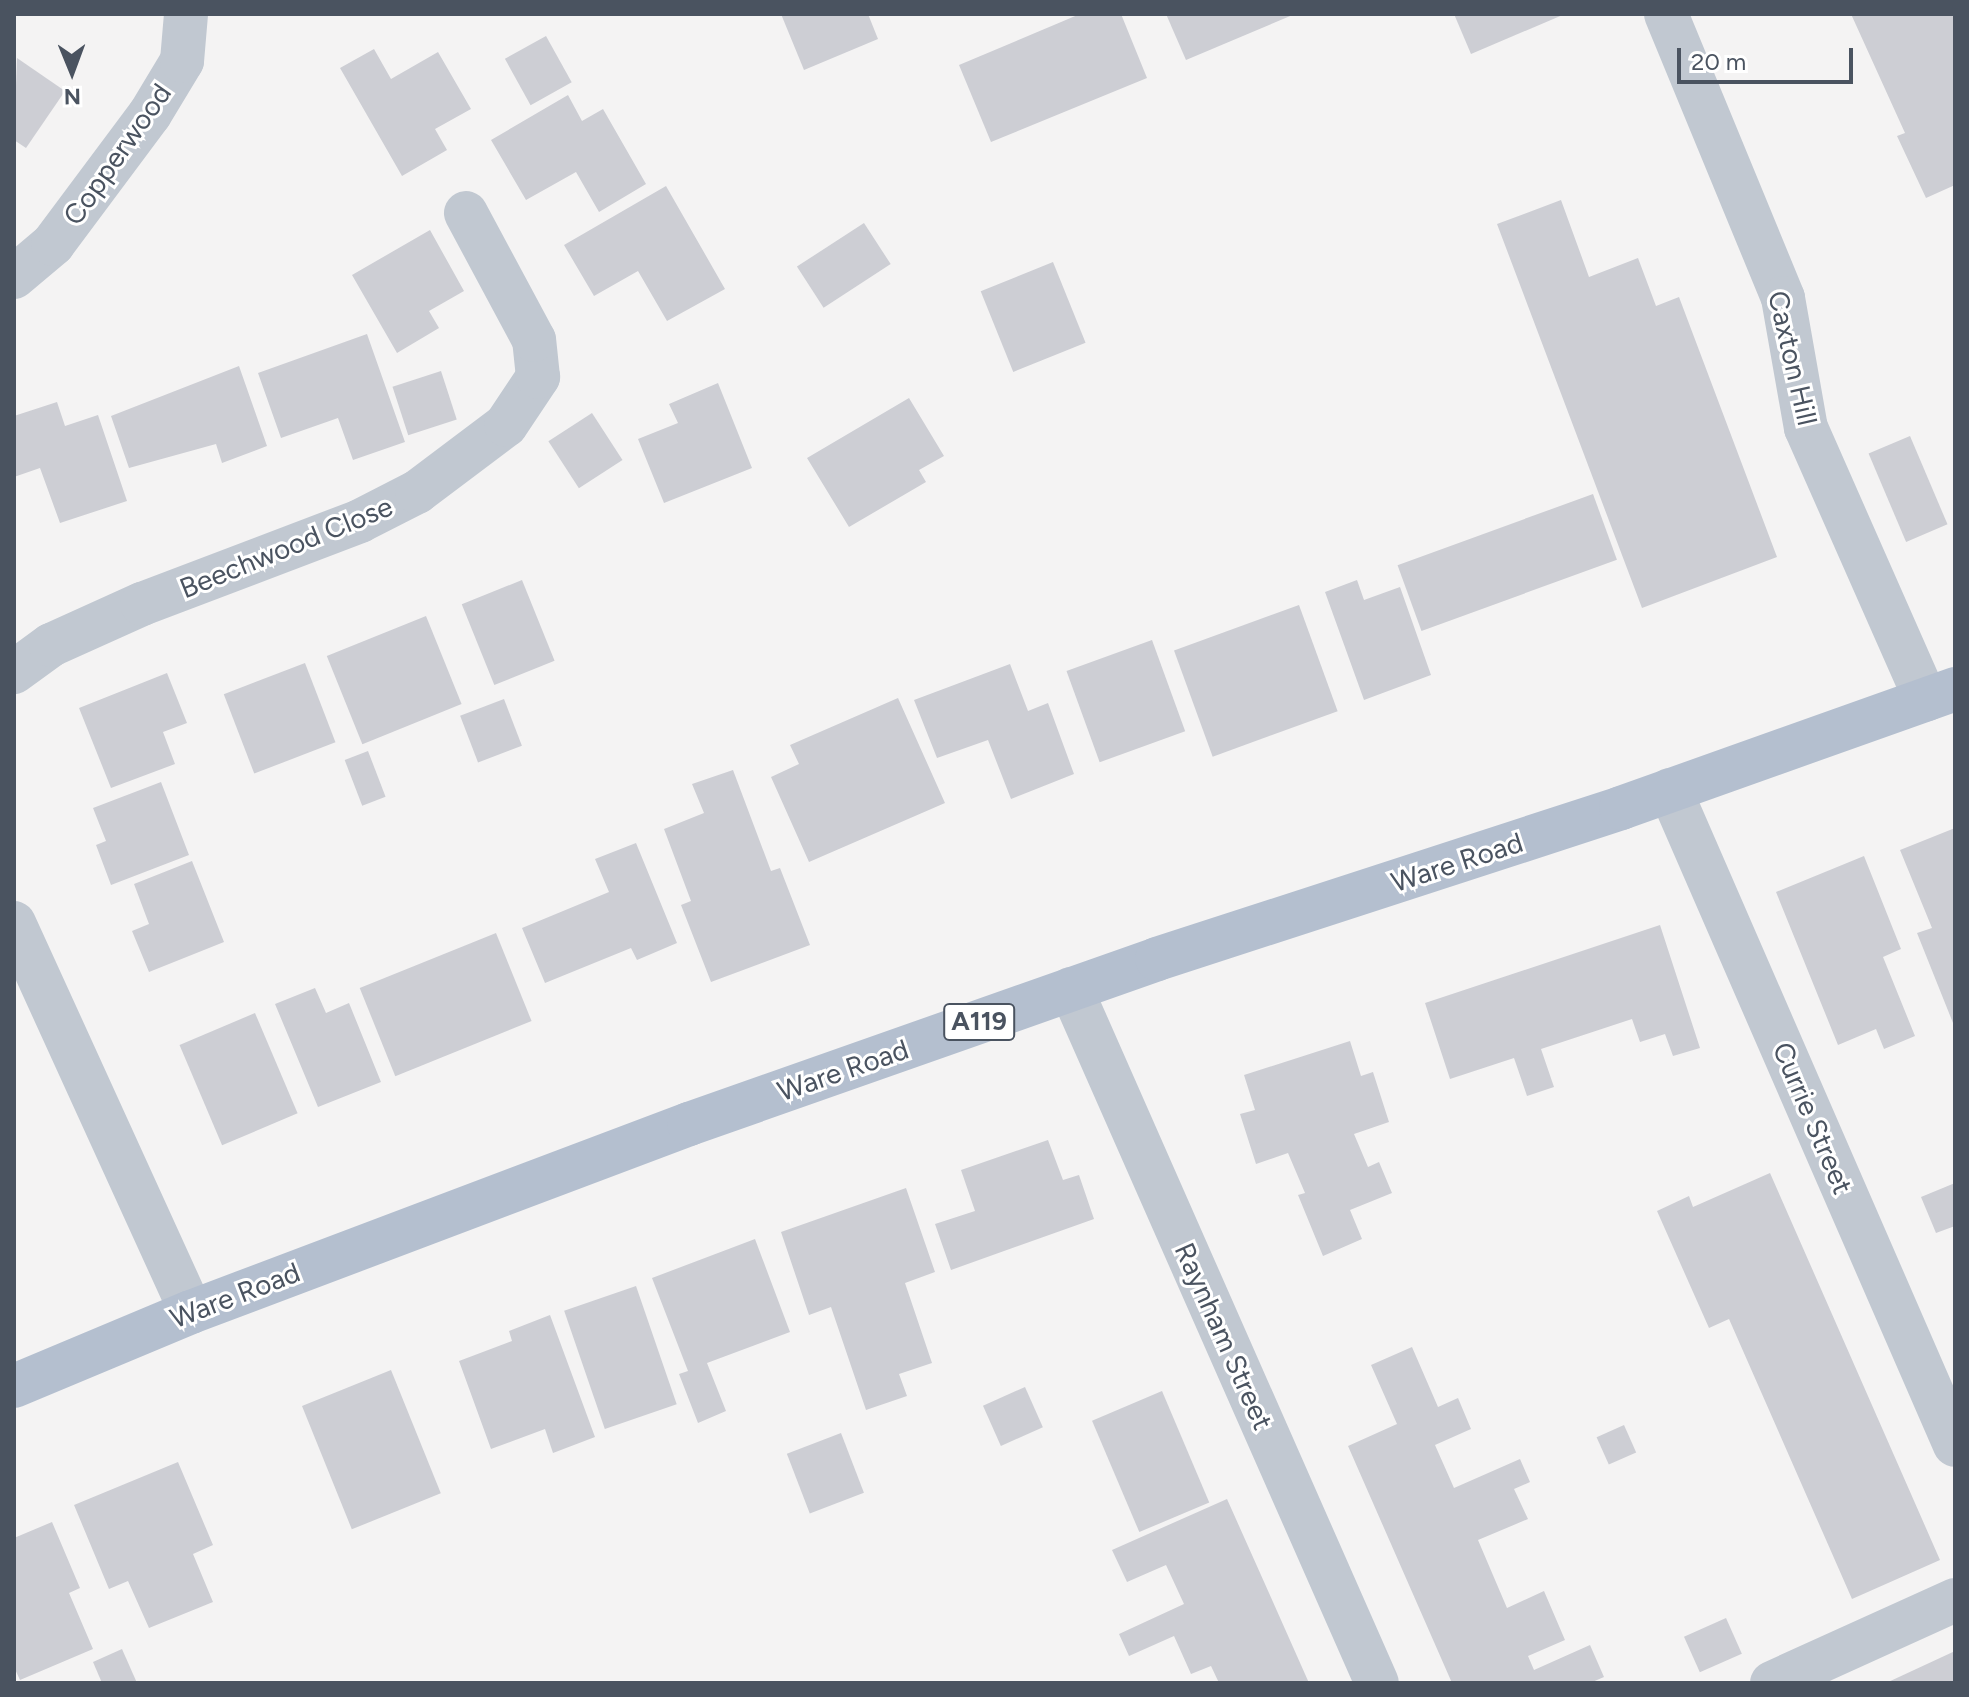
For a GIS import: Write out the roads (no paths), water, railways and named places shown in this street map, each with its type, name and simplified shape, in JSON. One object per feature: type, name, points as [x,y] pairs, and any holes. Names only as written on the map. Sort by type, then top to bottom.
[{"type":"main road","name":"Ware Road","points":[[14,1386],[191,1312],[689,1124],[1071,989],[1670,790],[1940,694]]},
{"type":"street","name":"Copperwood","points":[[14,277],[53,244],[150,114],[182,61],[186,14]]},
{"type":"street","name":"Caxton Hill","points":[[1666,14],[1783,298],[1806,428],[1940,694]]},
{"type":"street","name":"Beechwood Close","points":[[14,672],[51,645],[142,604],[360,521],[417,492],[506,425],[538,377],[534,340],[466,213]]},
{"type":"street","name":"Currie Street","points":[[1670,790],[1955,1445]]},
{"type":"street","points":[[14,923],[191,1312]]},
{"type":"street","name":"Raynham Street","points":[[1071,989],[1377,1683]]},
{"type":"street","points":[[1772,1683],[1955,1600]]}]
